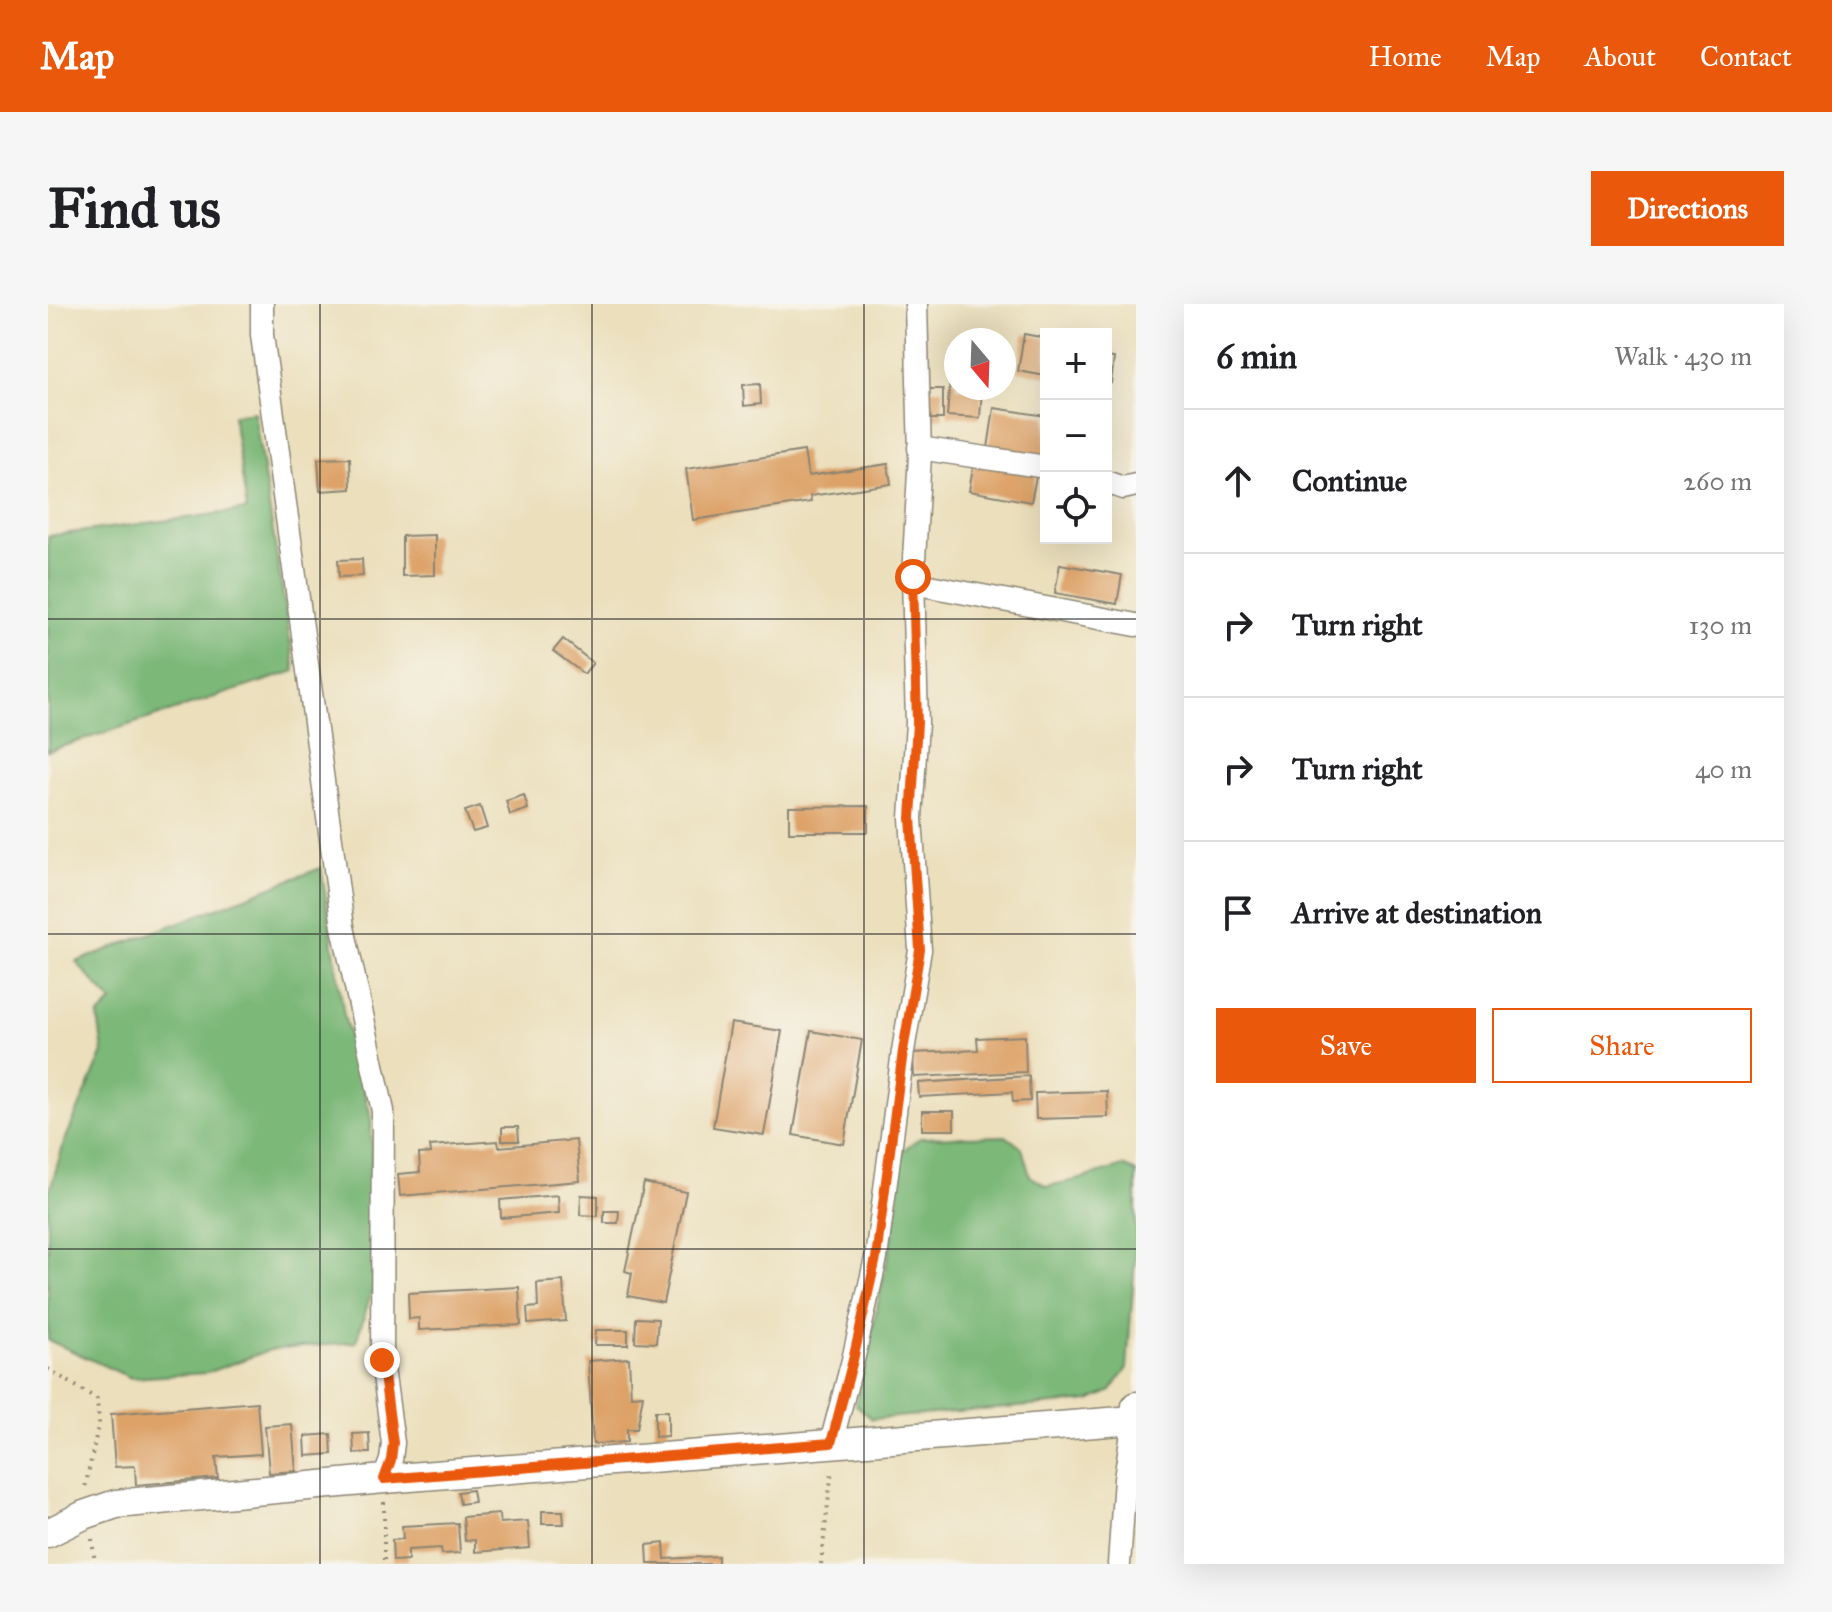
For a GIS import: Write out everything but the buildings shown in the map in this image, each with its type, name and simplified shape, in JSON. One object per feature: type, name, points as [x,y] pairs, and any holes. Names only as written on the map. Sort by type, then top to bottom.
[{"type":"street","points":[[262,304],[262,335],[343,927],[383,1111],[382,1360],[393,1443],[384,1479]]},
{"type":"street","points":[[831,1443],[876,1258],[903,1051],[920,950],[911,818],[917,723],[913,583],[919,448],[916,304]]},
{"type":"street","points":[[919,448],[1040,466]]},
{"type":"street","points":[[1112,484],[1123,488],[1136,485]]},
{"type":"street","points":[[913,583],[1136,625]]},
{"type":"street","points":[[48,1533],[84,1515],[116,1504],[1135,1415],[1125,1479],[1119,1564]]},
{"type":"path","points":[[48,1369],[97,1399],[99,1422],[81,1505],[84,1515]]},
{"type":"path","points":[[821,1564],[832,1471],[831,1443]]},
{"type":"path","points":[[384,1479],[384,1564]]},
{"type":"green space","points":[[254,412],[295,671],[48,751],[48,536],[247,510],[233,415]]},
{"type":"green space","points":[[321,868],[344,1015],[371,1117],[373,1287],[356,1342],[270,1350],[206,1373],[131,1378],[48,1340],[48,1196],[64,1143],[103,1052],[98,1016],[112,1002],[76,962]]},
{"type":"green space","points":[[1006,1136],[1022,1148],[1030,1176],[1047,1186],[1123,1166],[1136,1172],[1136,1245],[1127,1368],[1111,1391],[1090,1401],[872,1419],[856,1405],[895,1224],[903,1150],[920,1138]]},
{"type":"route","points":[[382,1360],[393,1443],[384,1479],[831,1443],[876,1258],[903,1051],[920,950],[911,818],[917,723],[913,577]]}]
